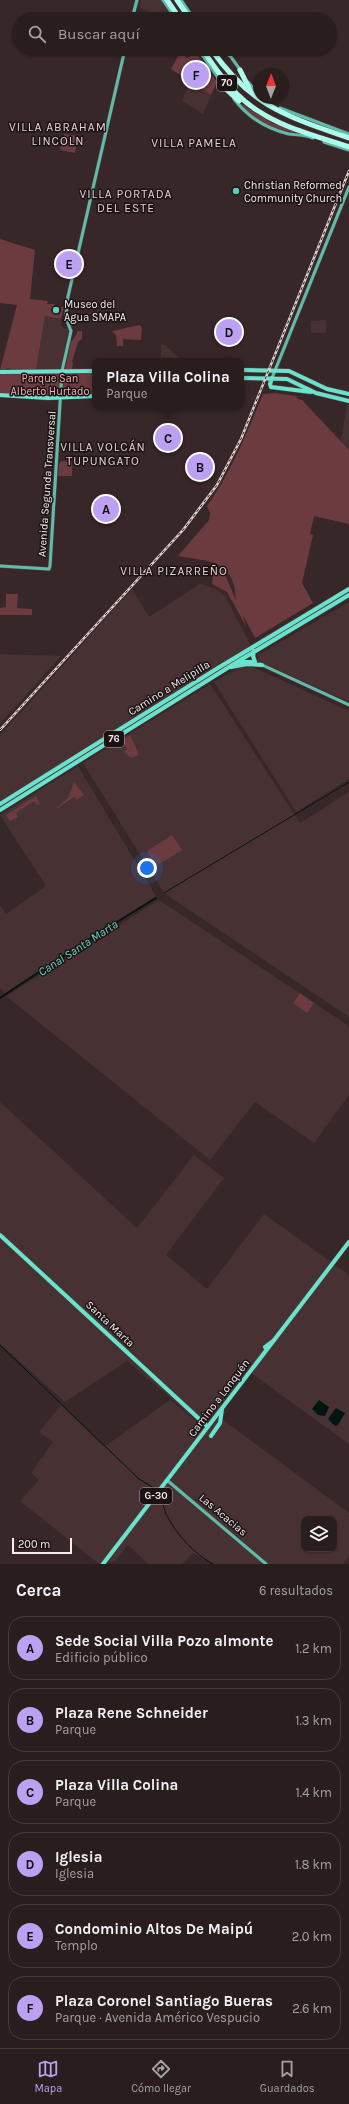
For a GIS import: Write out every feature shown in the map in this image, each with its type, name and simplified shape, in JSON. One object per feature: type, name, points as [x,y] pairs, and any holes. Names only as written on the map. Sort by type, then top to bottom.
[{"type":"highway","points":[[167,0],[175,12]]},
{"type":"highway","points":[[177,0],[185,12]]},
{"type":"highway","name":"70","points":[[207,56],[232,89],[259,112],[284,124],[349,147]]},
{"type":"highway","name":"70","points":[[216,56],[231,76],[253,93]]},
{"type":"highway","points":[[240,70],[247,86],[253,92]]},
{"type":"highway","points":[[226,89],[241,102],[259,112]]},
{"type":"highway","name":"70","points":[[269,104],[289,117],[349,138]]},
{"type":"main road","points":[[134,12],[137,0]]},
{"type":"main road","points":[[163,0],[171,12]]},
{"type":"main road","points":[[181,0],[189,12]]},
{"type":"main road","name":"Avenida Segunda Transversal","points":[[0,566],[49,569],[62,371],[70,334],[70,328],[66,316],[68,297],[123,56]]},
{"type":"main road","points":[[203,56],[226,89],[246,112],[268,127],[313,138],[349,150]]},
{"type":"main road","points":[[230,56],[240,70]]},
{"type":"main road","points":[[273,104],[281,109],[349,134]]},
{"type":"main road","points":[[349,187],[270,384],[271,387],[316,392],[349,401]]},
{"type":"main road","points":[[244,370],[275,369],[294,372],[327,389],[349,394]]},
{"type":"main road","points":[[0,372],[92,371]]},
{"type":"main road","points":[[244,378],[287,379],[316,392]]},
{"type":"main road","points":[[296,390],[298,383]]},
{"type":"main road","points":[[0,395],[61,397],[92,396]]},
{"type":"main road","name":"Camino a Melipilla","points":[[0,810],[218,668],[349,589]]},
{"type":"main road","points":[[342,593],[347,596]]},
{"type":"main road","name":"Camino a Melipilla","points":[[0,804],[347,596]]},
{"type":"main road","points":[[274,634],[277,638]]},
{"type":"main road","points":[[259,643],[254,652],[259,664]]},
{"type":"main road","points":[[218,668],[237,662],[259,664],[349,705]]},
{"type":"main road","points":[[227,668],[247,664],[259,664]]},
{"type":"main road","name":"Santa Marta","points":[[0,1235],[208,1427]]},
{"type":"main road","name":"Camino a Lonquén","points":[[103,1564],[349,1242]]},
{"type":"main road","points":[[265,1347],[275,1340]]},
{"type":"main road","points":[[211,1436],[220,1423],[222,1409]]},
{"type":"main road","name":"Las Acacias","points":[[168,1480],[266,1564]]},
{"type":"shaded area","points":[[141,0],[162,0],[170,12],[151,12],[139,7]]},
{"type":"shaded area","points":[[190,81],[211,95],[203,114],[182,101]]},
{"type":"shaded area","points":[[45,316],[61,319],[61,325],[64,328],[69,329],[61,369],[36,370]]},
{"type":"shaded area","points":[[326,320],[326,333],[311,333],[311,321]]},
{"type":"shaded area","points":[[161,345],[165,345],[180,358],[161,358]]},
{"type":"shaded area","points":[[347,404],[349,404],[349,450],[341,441]]},
{"type":"shaded area","points":[[200,584],[214,588],[225,596],[251,646],[0,802],[0,735],[132,589],[149,617]]},
{"type":"shaded area","points":[[349,602],[349,702],[258,661],[258,655]]},
{"type":"shaded area","points":[[0,654],[61,656],[0,724]]},
{"type":"shaded area","points":[[243,666],[250,666],[349,711],[349,779],[296,812],[214,682]]},
{"type":"shaded area","points":[[210,684],[300,823],[349,792],[349,1017],[164,893],[83,763]]},
{"type":"shaded area","points":[[78,766],[156,896],[4,994],[0,987],[0,905],[6,914],[46,886],[0,815]]},
{"type":"shaded area","points":[[159,900],[349,1026],[349,1095],[314,1143],[255,1102],[210,1160],[6,996]]},
{"type":"shaded area","points":[[0,1102],[137,1228],[194,1155],[224,1178],[166,1255],[207,1289],[264,1214],[349,1275],[349,1444],[247,1370],[205,1427],[127,1361],[65,1402],[0,1344]]},
{"type":"shaded area","points":[[170,1400],[208,1430],[219,1417],[349,1513],[349,1557],[343,1564],[213,1564],[193,1553],[182,1564],[148,1564],[128,1545],[115,1562],[98,1563],[20,1501],[39,1480],[31,1473],[53,1442],[39,1432],[61,1405],[104,1447]]},
{"type":"shaded area","points":[[319,1400],[329,1407],[325,1416],[318,1415],[312,1409]]},
{"type":"shaded area","points":[[336,1408],[345,1413],[338,1425],[335,1426],[328,1419]]},
{"type":"green space","points":[[178,56],[185,56],[187,58],[191,56],[198,56],[217,82],[211,95],[171,69]]},
{"type":"green space","points":[[237,101],[272,123],[310,135],[289,132],[269,126],[252,116]]},
{"type":"green space","points":[[64,134],[78,136],[75,153],[60,150]]},
{"type":"green space","points":[[0,239],[35,250],[30,299],[48,301],[47,304],[55,304],[54,314],[60,314],[61,307],[64,307],[61,319],[45,316],[36,370],[13,370],[8,368],[5,370],[0,370],[17,305],[0,303]]},
{"type":"green space","points":[[140,325],[142,328],[141,340],[123,339],[123,346],[117,346],[116,335],[112,331]]},
{"type":"green space","points":[[78,331],[82,331],[82,339],[78,342],[72,362],[72,369],[65,369],[71,341]]},
{"type":"green space","name":"Parque San Alberto Hurtado","points":[[92,372],[92,394],[48,396],[0,394],[0,374]]},
{"type":"green space","points":[[275,393],[296,396],[298,399],[302,400],[349,450],[349,524],[314,516],[310,534],[313,535],[302,583],[313,603],[255,638],[243,615],[246,626],[227,592],[212,584],[214,567],[223,570],[236,600],[231,577],[225,570],[210,562],[178,556],[209,520],[210,513],[207,506],[224,480],[245,438],[263,394]]},
{"type":"green space","points":[[62,461],[72,462],[72,476],[58,476],[59,463]]},
{"type":"green space","points":[[6,594],[18,594],[17,608],[32,609],[32,615],[0,615],[0,608],[6,607]]},
{"type":"green space","points":[[130,735],[138,752],[138,755],[131,758],[124,752],[127,749],[125,745],[120,747],[118,743]]},
{"type":"green space","points":[[74,782],[84,795],[77,800],[74,797],[53,811],[68,798]]},
{"type":"green space","points":[[36,796],[40,804],[37,805],[34,801],[16,813],[18,817],[10,821],[6,815]]},
{"type":"green space","points":[[172,835],[182,850],[156,866],[147,851]]},
{"type":"green space","points":[[300,993],[314,1003],[307,1013],[293,1003]]},
{"type":"waterway","points":[[164,893],[349,782]]},
{"type":"waterway","name":"Canal Santa Marta","points":[[0,998],[83,943],[156,898]]},
{"type":"waterway","points":[[0,1345],[139,1479],[157,1490]]},
{"type":"waterway","points":[[161,1493],[166,1514],[180,1536],[199,1555],[213,1564]]},
{"type":"railway","points":[[0,730],[183,530],[217,485],[241,439],[349,171]]},
{"type":"place","name":"Plaza Coronel Santiago Bueras","points":[[196,75]]},
{"type":"place","name":"Christian Reformed Community Church","points":[[236,191]]},
{"type":"place","name":"Condominio Altos De Maipú","points":[[69,264]]},
{"type":"place","name":"Museo del Agua SMAPA","points":[[56,310]]},
{"type":"place","name":"Iglesia","points":[[229,332]]},
{"type":"place","name":"Plaza Villa Colina","points":[[168,438]]},
{"type":"place","name":"Plaza Rene Schneider","points":[[200,467]]},
{"type":"place","name":"Sede Social Villa Pozo almonte","points":[[106,509]]},
{"type":"district","name":"VILLA ABRAHAM LINCOLN","points":[[58,134]]},
{"type":"district","name":"VILLA PAMELA","points":[[194,143]]},
{"type":"district","name":"VILLA PORTADA DEL ESTE","points":[[126,201]]},
{"type":"district","name":"VILLA VOLCÁN TUPUNGATO","points":[[103,454]]},
{"type":"district","name":"VILLA PIZARREÑO","points":[[174,571]]}]
